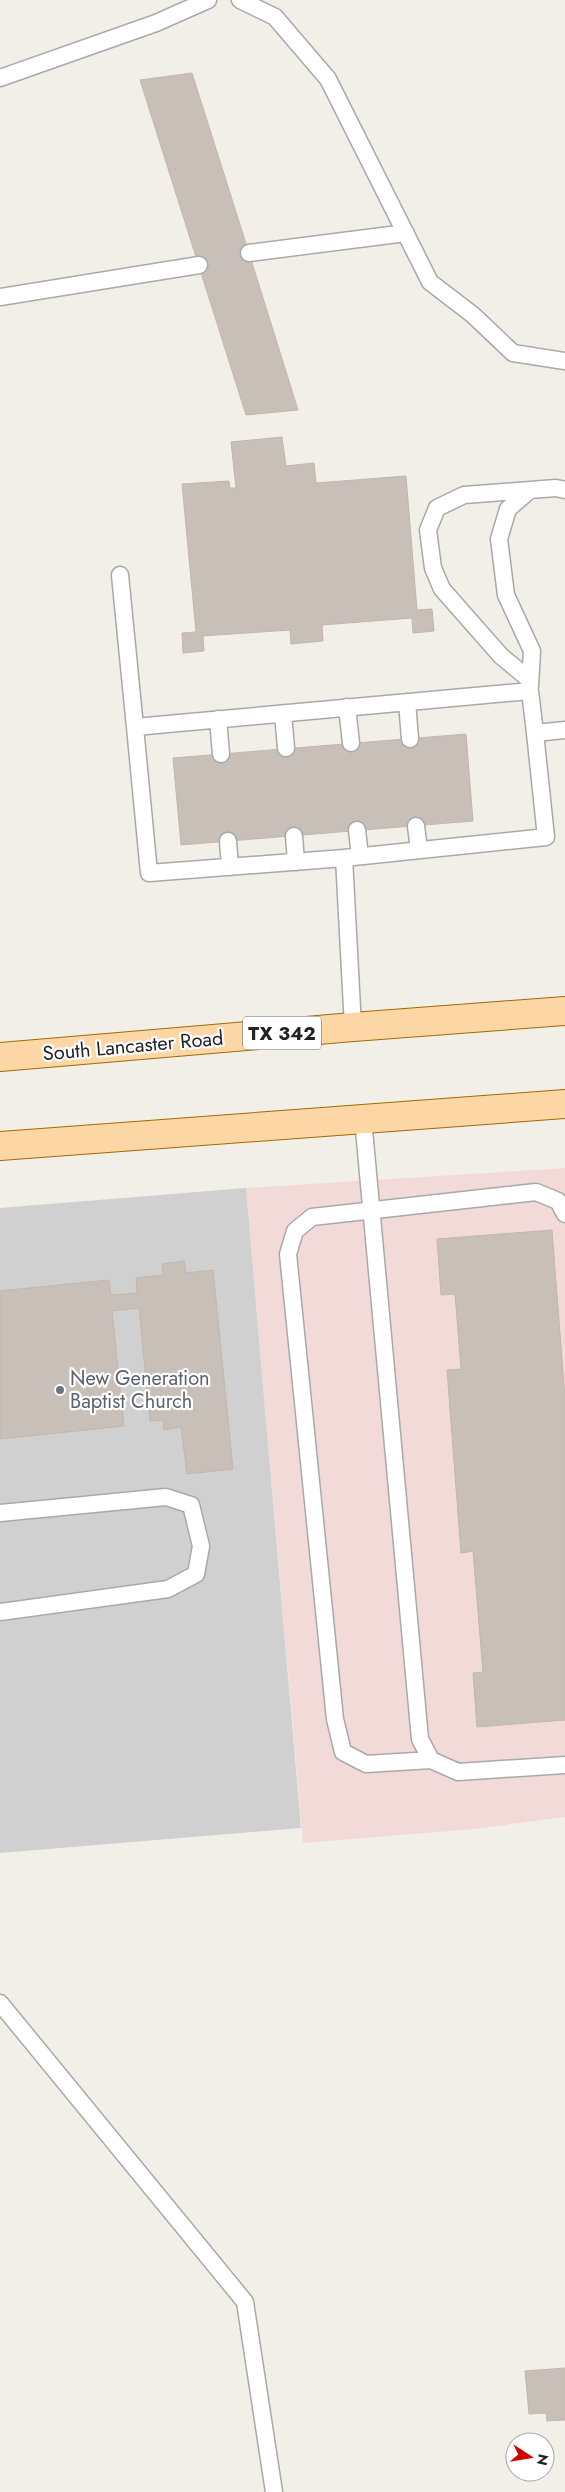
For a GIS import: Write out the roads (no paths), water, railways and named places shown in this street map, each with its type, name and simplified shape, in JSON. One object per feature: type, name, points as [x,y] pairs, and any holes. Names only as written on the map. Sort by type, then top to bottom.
[{"type":"main road","name":"South Lancaster Road","points":[[0,1057],[565,1011]]},
{"type":"main road","points":[[0,1146],[565,1104]]},
{"type":"lane","points":[[0,78],[156,23],[208,0]]},
{"type":"lane","points":[[240,0],[275,17],[328,79],[430,282],[473,315],[513,354],[565,361]]},
{"type":"lane","points":[[249,253],[406,233]]},
{"type":"lane","points":[[0,297],[199,265]]},
{"type":"lane","points":[[530,686],[442,589],[433,568],[428,530],[437,508],[464,495],[556,488],[565,490]]},
{"type":"lane","points":[[120,575],[149,874],[352,857],[546,837],[530,686],[532,651],[506,595],[499,539],[508,509],[530,490]]},
{"type":"lane","points":[[134,727],[407,702],[530,686]]},
{"type":"lane","points":[[407,702],[410,738]]},
{"type":"lane","points":[[347,707],[351,743]]},
{"type":"lane","points":[[283,714],[286,748]]},
{"type":"lane","points":[[218,719],[221,754]]},
{"type":"lane","points":[[535,733],[565,730]]},
{"type":"lane","points":[[416,826],[419,850]]},
{"type":"lane","points":[[353,1027],[352,857],[357,830]]},
{"type":"lane","points":[[294,836],[296,862]]},
{"type":"lane","points":[[228,841],[230,867]]},
{"type":"lane","points":[[363,1119],[420,1739],[431,1760]]},
{"type":"lane","points":[[565,1214],[558,1201],[536,1192],[312,1217],[295,1231],[288,1254],[335,1719],[343,1752],[366,1764],[431,1760],[458,1772],[565,1765]]},
{"type":"lane","points":[[0,1513],[166,1497],[191,1505],[201,1546],[196,1574],[168,1590],[0,1612]]},
{"type":"lane","points":[[0,2004],[245,2302],[274,2492]]},
{"type":"place","name":"New Generation Baptist Church","points":[[60,1390]]}]
